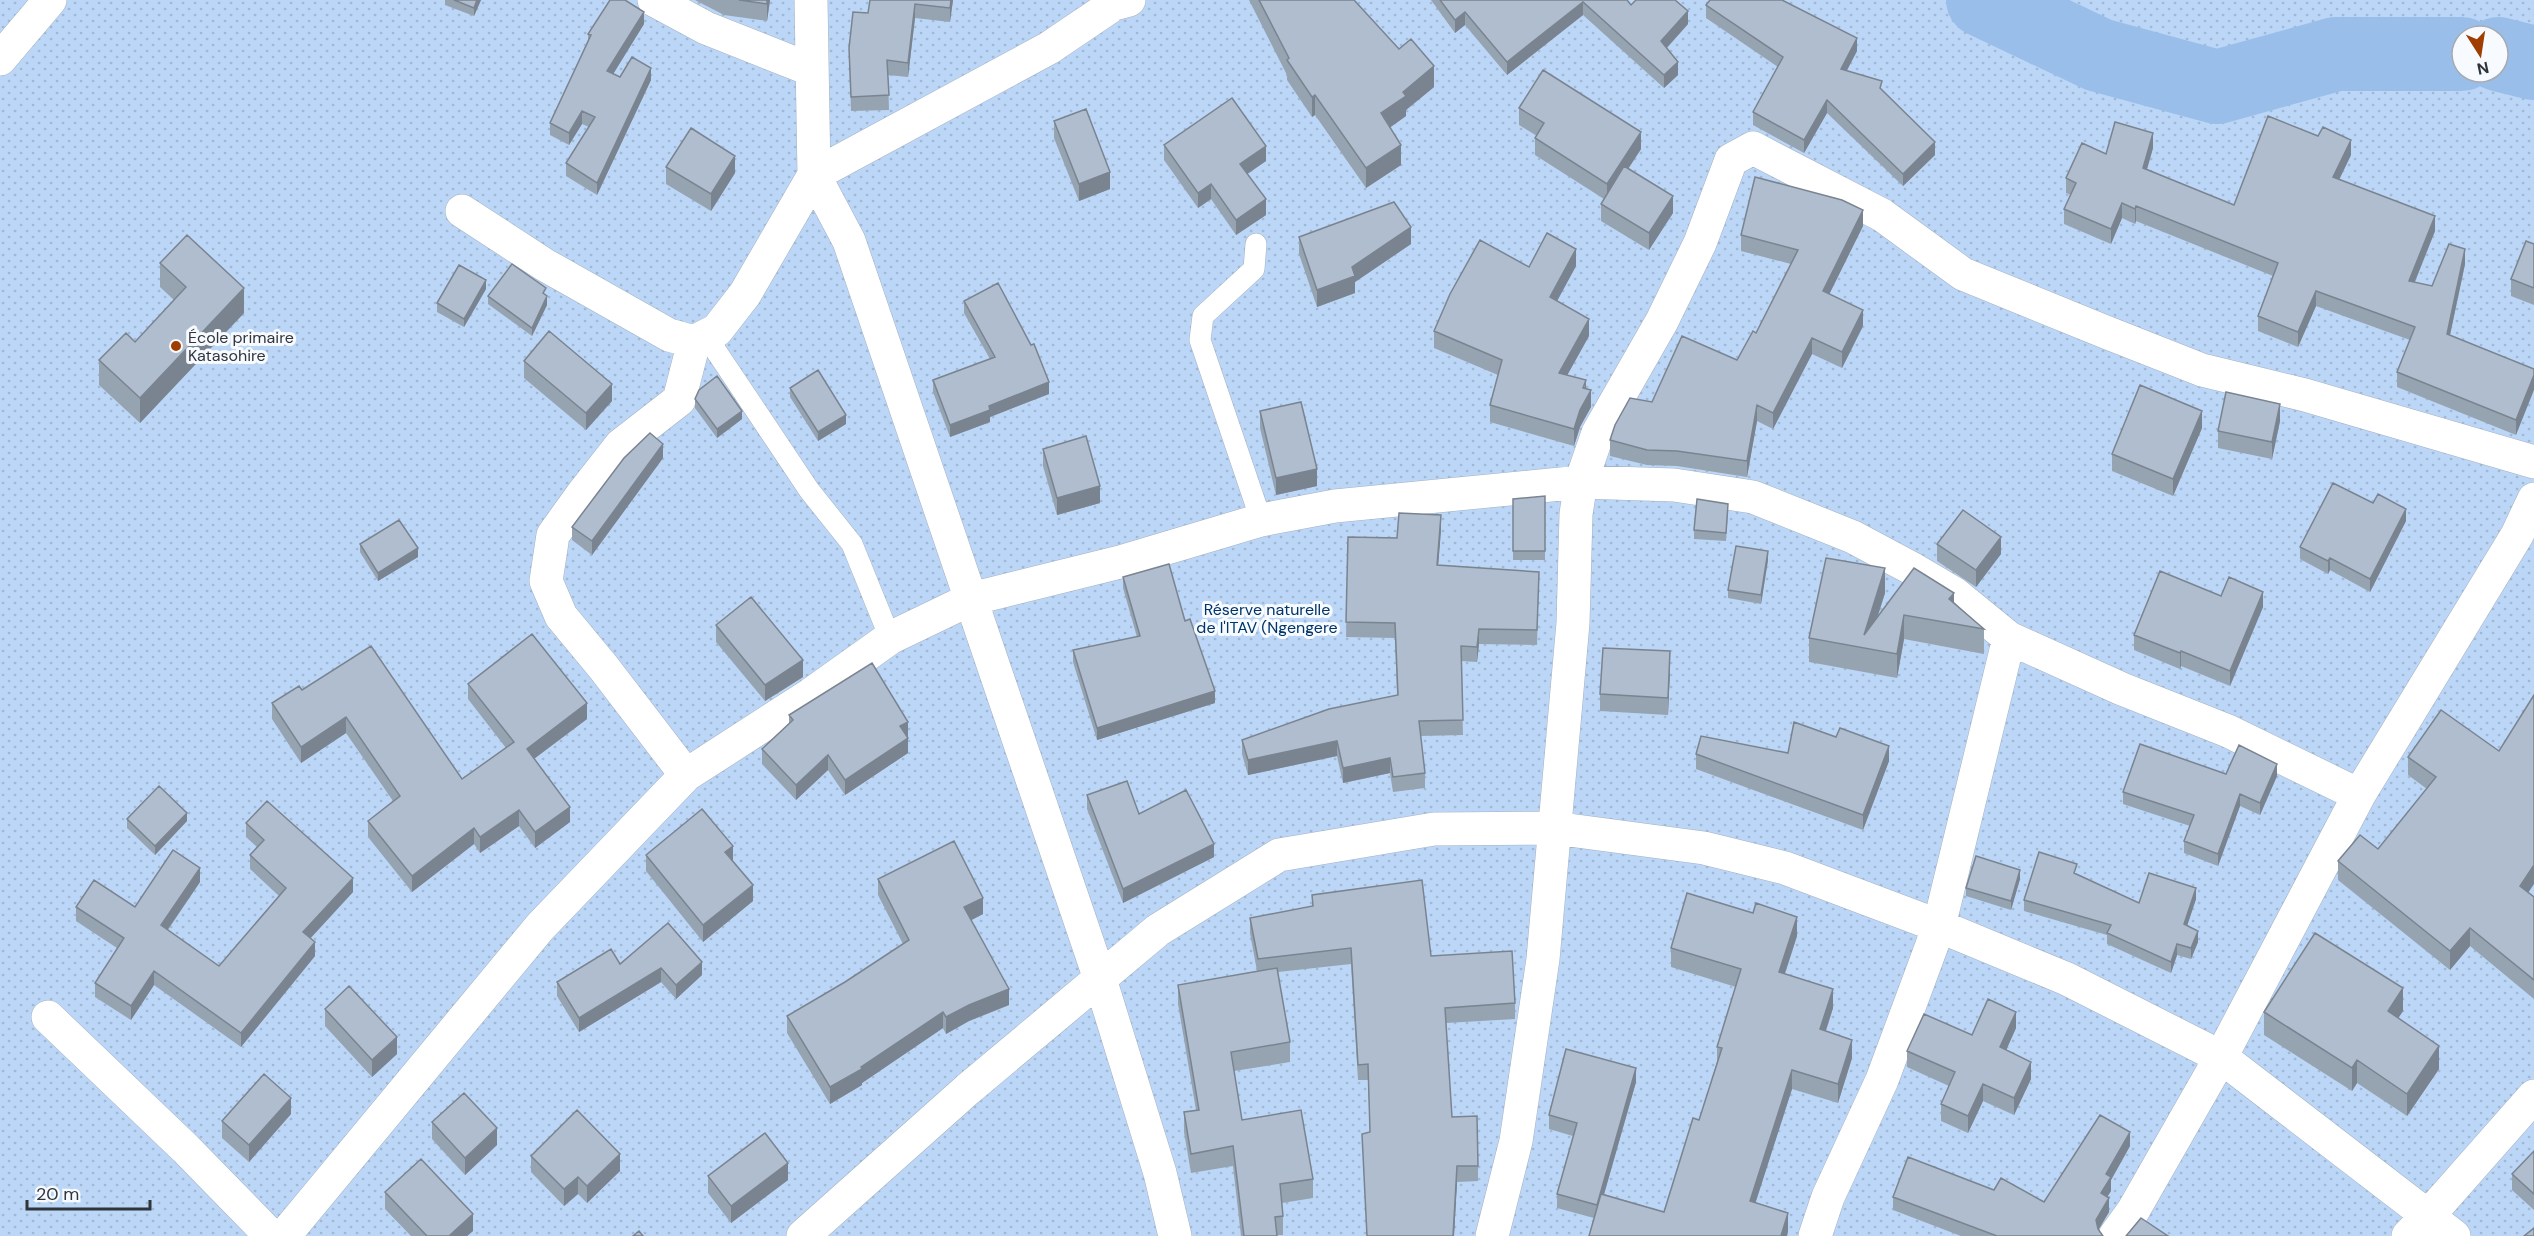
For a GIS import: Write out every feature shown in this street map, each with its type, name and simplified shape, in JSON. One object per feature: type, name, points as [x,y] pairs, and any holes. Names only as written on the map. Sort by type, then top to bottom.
[{"type":"street","points":[[0,59],[50,0]]},
{"type":"street","points":[[654,0],[706,28],[812,70]]},
{"type":"street","points":[[811,0],[814,175],[849,241],[971,599],[1100,979],[1160,1173],[1175,1236]]},
{"type":"street","points":[[462,211],[545,265],[669,335],[700,339],[717,330],[745,294],[814,175],[1040,53],[1114,4],[1129,0]]},
{"type":"street","points":[[1492,1236],[1516,1141],[1543,958],[1573,623],[1576,514],[1581,482],[1598,433],[1662,321],[1700,243],[1731,160],[1753,148],[1882,215],[1963,274],[2202,370],[2305,395],[2534,462]]},
{"type":"street","points":[[686,775],[561,616],[546,581],[553,535],[621,445],[679,400],[700,339]]},
{"type":"street","points":[[284,1236],[540,927],[686,775],[810,695],[891,638],[971,599],[1120,562],[1261,520],[1335,506],[1581,482],[1674,484],[1753,497],[1852,537],[1911,568],[1955,594],[2009,638],[2122,689],[2228,731],[2359,795]]},
{"type":"street","points":[[2115,1236],[2133,1211],[2221,1057],[2359,795],[2525,545],[2534,499]]},
{"type":"street","points":[[1815,1236],[1828,1197],[1882,1080],[1939,926],[2009,638]]},
{"type":"street","points":[[803,1236],[968,1089],[1158,930],[1279,855],[1434,829],[1554,828],[1704,848],[1785,868],[1939,926],[2067,979],[2221,1057],[2418,1226],[2454,1236]]},
{"type":"street","points":[[48,1017],[186,1149],[271,1236]]},
{"type":"street","points":[[2418,1226],[2534,1096]]},
{"type":"lane","points":[[1256,244],[1254,269],[1203,316],[1200,340],[1261,520]]},
{"type":"lane","points":[[700,339],[809,490],[852,544],[891,638]]},
{"type":"green space","name":"Réserve naturelle de l'ITAV (Ngengere","points":[[0,0],[2534,0],[2534,1236],[0,1236]]},
{"type":"building","points":[[454,0],[477,0],[474,8]]},
{"type":"building","points":[[610,0],[625,0],[644,12],[607,71],[620,77],[632,57],[651,68],[597,183],[566,163],[595,117],[582,111],[569,133],[550,123],[591,35],[588,34]]},
{"type":"building","points":[[739,0],[767,0],[767,4]]},
{"type":"building","points":[[870,0],[951,0],[950,8],[915,4],[908,63],[887,60],[889,95],[851,97],[849,48],[853,12],[868,13]]},
{"type":"building","points":[[1259,0],[1354,0],[1399,49],[1411,39],[1434,66],[1403,92],[1406,96],[1381,113],[1401,145],[1366,168],[1315,95],[1312,97],[1287,60],[1289,58]]},
{"type":"building","points":[[1440,0],[1627,0],[1631,5],[1636,0],[1675,0],[1688,11],[1661,41],[1678,62],[1664,75],[1583,2],[1507,62],[1465,12],[1455,20]]},
{"type":"building","points":[[1710,0],[1782,0],[1857,38],[1841,69],[1882,81],[1880,88],[1935,142],[1903,174],[1827,100],[1804,140],[1753,112],[1783,57],[1706,5]]},
{"type":"building","points":[[1543,70],[1641,132],[1607,184],[1535,138],[1544,123],[1519,108]]},
{"type":"building","points":[[1232,98],[1266,146],[1240,164],[1266,199],[1236,220],[1211,184],[1198,193],[1164,145]]},
{"type":"building","points":[[1086,109],[1110,172],[1079,184],[1054,121]]},
{"type":"building","points":[[2268,116],[2318,136],[2323,127],[2351,140],[2333,177],[2435,216],[2409,281],[2432,286],[2449,244],[2465,249],[2447,334],[2534,369],[2534,375],[2516,420],[2397,372],[2415,327],[2316,291],[2298,332],[2258,316],[2278,263],[2136,206],[2135,209],[2122,203],[2111,229],[2064,209],[2076,183],[2066,178],[2082,143],[2106,154],[2115,122],[2153,133],[2143,168],[2234,205]]},
{"type":"building","points":[[691,128],[735,156],[711,194],[666,167]]},
{"type":"building","points":[[1624,166],[1673,196],[1649,233],[1601,204]]},
{"type":"building","points":[[1755,177],[1842,200],[1863,210],[1823,291],[1863,310],[1842,352],[1812,338],[1773,413],[1757,405],[1747,461],[1677,451],[1647,450],[1610,440],[1615,425],[1630,398],[1652,402],[1682,336],[1737,360],[1753,331],[1756,333],[1798,250],[1741,235]]},
{"type":"building","points":[[1394,202],[1411,227],[1352,267],[1355,276],[1317,290],[1299,237]]},
{"type":"building","points":[[1547,233],[1576,249],[1550,297],[1589,319],[1559,373],[1586,380],[1583,388],[1591,390],[1580,410],[1574,429],[1490,405],[1502,360],[1434,331],[1450,294],[1480,240],[1529,267]]},
{"type":"building","points":[[187,235],[244,288],[140,398],[99,360],[126,333],[135,342],[186,287],[160,263]]},
{"type":"building","points":[[2526,241],[2534,244],[2534,288],[2511,279]]},
{"type":"building","points":[[512,264],[546,288],[543,293],[547,296],[532,328],[488,296]]},
{"type":"building","points":[[459,265],[486,280],[464,319],[437,303]]},
{"type":"building","points":[[998,283],[1031,345],[1034,344],[1049,382],[989,406],[990,410],[950,425],[933,380],[995,357],[964,301]]},
{"type":"building","points":[[549,331],[612,384],[586,413],[524,361]]},
{"type":"building","points":[[818,370],[846,415],[818,432],[790,388]]},
{"type":"building","points":[[717,376],[742,411],[717,429],[695,399],[699,390]]},
{"type":"building","points":[[2140,385],[2202,411],[2173,479],[2112,454]]},
{"type":"building","points":[[2226,392],[2280,404],[2272,442],[2218,431]]},
{"type":"building","points":[[1301,402],[1317,469],[1276,478],[1260,411]]},
{"type":"building","points":[[650,433],[663,444],[592,541],[572,527],[624,458]]},
{"type":"building","points":[[1086,436],[1100,486],[1057,498],[1043,449]]},
{"type":"building","points":[[2333,483],[2373,503],[2378,494],[2406,509],[2370,579],[2330,558],[2328,561],[2300,547]]},
{"type":"building","points":[[1545,496],[1545,551],[1513,551],[1513,499]]},
{"type":"building","points":[[1697,499],[1728,504],[1726,533],[1694,530]]},
{"type":"building","points":[[1963,510],[2001,537],[1976,570],[1937,544]]},
{"type":"building","points":[[1399,513],[1441,515],[1437,565],[1539,572],[1537,630],[1479,629],[1477,647],[1461,646],[1463,720],[1419,721],[1425,773],[1393,777],[1390,758],[1343,768],[1337,741],[1248,760],[1242,740],[1329,709],[1398,695],[1395,623],[1346,622],[1348,537],[1397,538]]},
{"type":"building","points":[[399,520],[418,548],[378,573],[360,544]]},
{"type":"building","points":[[1736,546],[1768,551],[1761,595],[1728,590]]},
{"type":"building","points":[[1826,558],[1885,568],[1864,635],[1914,568],[1954,593],[1949,599],[1984,629],[1904,615],[1897,654],[1809,638]]},
{"type":"building","points":[[1169,564],[1185,621],[1190,619],[1215,691],[1097,728],[1073,650],[1140,636],[1123,577]]},
{"type":"building","points":[[2160,571],[2221,596],[2229,577],[2263,592],[2230,671],[2134,635]]},
{"type":"building","points":[[751,597],[803,660],[765,685],[716,625]]},
{"type":"building","points":[[532,634],[587,703],[527,749],[570,807],[535,832],[519,810],[480,837],[474,828],[412,876],[368,821],[400,796],[346,717],[301,747],[272,703],[299,686],[302,690],[371,646],[462,779],[514,742],[468,684]]},
{"type":"building","points":[[1603,648],[1670,651],[1668,698],[1600,694]]},
{"type":"building","points":[[872,663],[908,722],[900,726],[908,738],[845,780],[828,755],[796,785],[762,749],[793,720],[789,715]]},
{"type":"building","points":[[2534,695],[2534,865],[2520,886],[2534,897],[2534,980],[2470,928],[2450,951],[2338,861],[2360,835],[2378,849],[2436,777],[2408,757],[2441,710],[2499,751]]},
{"type":"building","points":[[1794,722],[1836,737],[1840,728],[1889,746],[1863,815],[1696,754],[1701,736],[1788,753]]},
{"type":"building","points":[[2140,744],[2226,774],[2239,745],[2277,764],[2260,803],[2240,794],[2218,854],[2184,841],[2194,815],[2123,792]]},
{"type":"building","points":[[1127,781],[1139,814],[1186,790],[1214,844],[1123,889],[1087,795]]},
{"type":"building","points":[[159,786],[187,813],[155,846],[127,819]]},
{"type":"building","points":[[267,801],[353,878],[303,932],[315,942],[241,1033],[154,971],[131,1006],[95,983],[124,938],[76,907],[94,880],[135,907],[173,850],[200,868],[161,925],[219,966],[286,888],[250,855],[264,840],[246,823]]},
{"type":"building","points":[[702,809],[733,846],[725,852],[753,885],[703,925],[646,855]]},
{"type":"building","points":[[954,841],[983,898],[964,907],[1009,989],[946,1017],[943,1012],[861,1067],[862,1069],[830,1087],[787,1016],[845,982],[909,940],[878,879]]},
{"type":"building","points":[[2039,852],[2077,864],[2074,873],[2139,903],[2149,873],[2196,888],[2184,924],[2198,931],[2191,948],[2177,944],[2171,962],[2107,933],[2111,925],[2024,900]]},
{"type":"building","points":[[1976,856],[2020,870],[2011,901],[1966,888]]},
{"type":"building","points":[[1422,880],[1431,956],[1512,951],[1515,1003],[1445,1008],[1452,1117],[1477,1116],[1478,1166],[1457,1166],[1453,1236],[1367,1236],[1362,1134],[1370,1132],[1368,1064],[1358,1065],[1351,948],[1258,959],[1250,918],[1313,906],[1312,895]]},
{"type":"building","points":[[1687,893],[1753,913],[1756,903],[1797,917],[1779,972],[1833,989],[1820,1029],[1852,1040],[1838,1084],[1792,1070],[1750,1201],[1788,1213],[1781,1236],[1589,1236],[1601,1194],[1664,1212],[1693,1118],[1699,1120],[1722,1048],[1717,1047],[1741,969],[1671,948]]},
{"type":"building","points":[[668,923],[702,962],[676,985],[661,968],[579,1018],[557,982],[611,949],[620,964]]},
{"type":"building","points":[[2315,933],[2403,988],[2388,1011],[2439,1046],[2407,1094],[2357,1060],[2352,1068],[2264,1012]]},
{"type":"building","points":[[1277,968],[1290,1042],[1231,1052],[1242,1120],[1301,1110],[1313,1179],[1280,1184],[1283,1216],[1275,1217],[1277,1236],[1244,1236],[1233,1146],[1191,1154],[1184,1112],[1199,1110],[1178,985]]},
{"type":"building","points":[[349,986],[397,1037],[372,1060],[325,1009]]},
{"type":"building","points":[[1988,999],[2016,1012],[2000,1047],[2031,1062],[2014,1098],[1983,1084],[1968,1116],[1941,1104],[1955,1072],[1907,1051],[1924,1014],[1972,1035]]},
{"type":"building","points":[[1566,1049],[1636,1068],[1597,1205],[1557,1194],[1577,1123],[1549,1115]]},
{"type":"building","points":[[264,1074],[291,1098],[249,1145],[222,1121]]},
{"type":"building","points":[[464,1093],[497,1128],[465,1158],[432,1122]]},
{"type":"building","points":[[577,1110],[620,1154],[587,1186],[578,1177],[564,1189],[531,1156]]},
{"type":"building","points":[[2100,1115],[2130,1132],[2106,1174],[2111,1177],[2101,1193],[2109,1198],[2096,1220],[2103,1236],[1997,1236],[1893,1197],[1908,1157],[1994,1190],[2001,1178],[2044,1202]]},
{"type":"building","points":[[765,1133],[788,1163],[731,1206],[708,1176]]},
{"type":"building","points":[[2534,1151],[2534,1194],[2512,1174]]},
{"type":"building","points":[[421,1159],[473,1214],[449,1236],[427,1236],[385,1192]]},
{"type":"building","points":[[2141,1218],[2168,1236],[2126,1236]]},
{"type":"building","points":[[2534,1228],[2534,1236],[2524,1236]]},
{"type":"building","points":[[639,1231],[643,1236],[633,1236]]},
{"type":"waterway","points":[[1983,0],[2099,55],[2217,87],[2336,54],[2450,54]]},
{"type":"waterway","points":[[2510,57],[2534,63]]},
{"type":"place","name":"École primaire Katasohire","points":[[176,346]]}]
